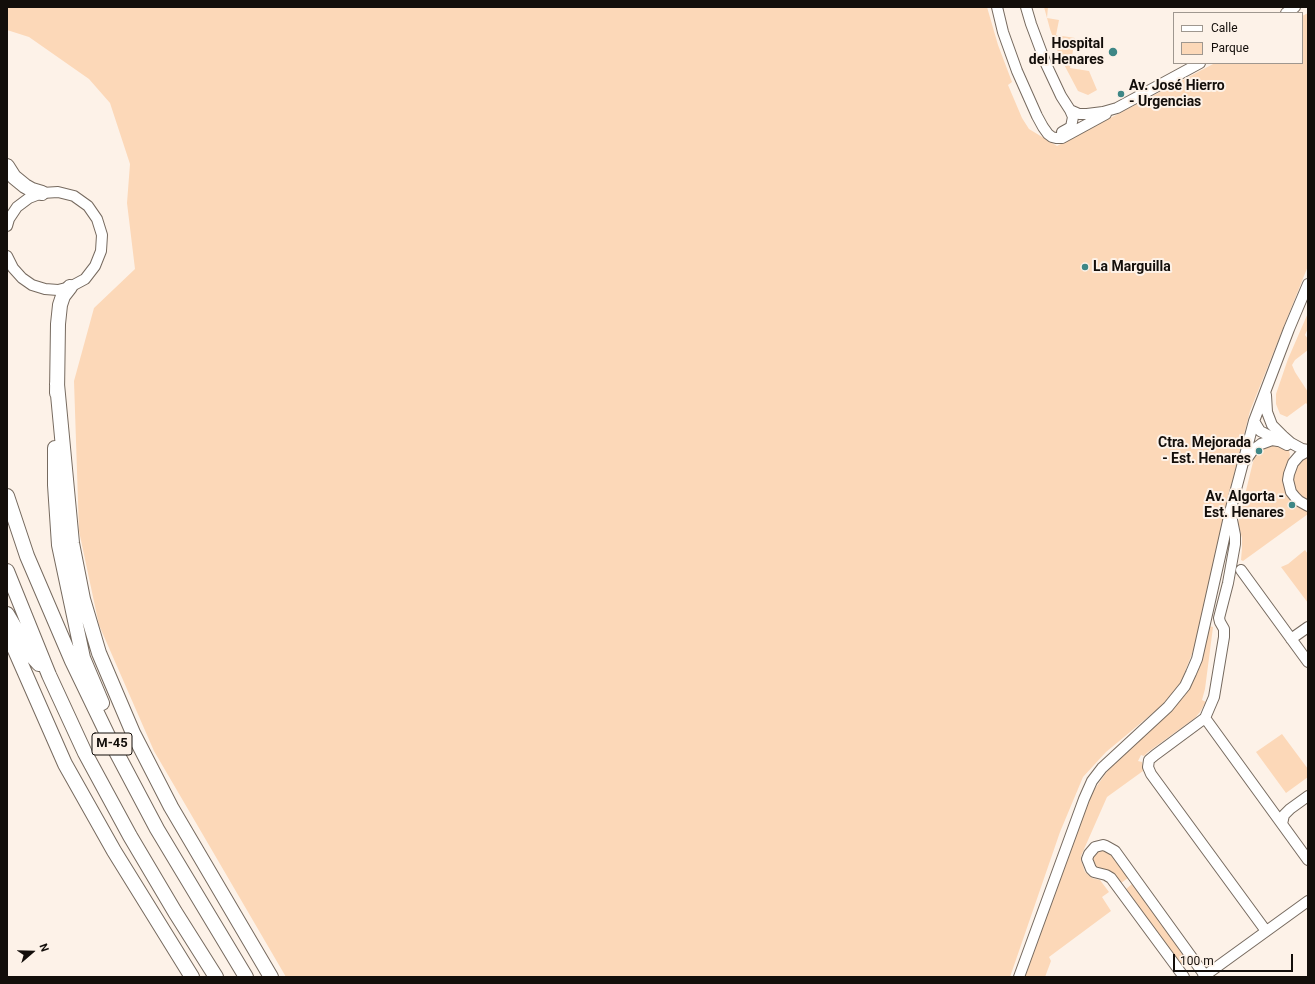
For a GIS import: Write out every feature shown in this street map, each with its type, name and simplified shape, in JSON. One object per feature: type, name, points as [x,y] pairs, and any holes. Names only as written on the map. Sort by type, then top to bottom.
[{"type":"highway","points":[[7,166],[14,177],[25,186],[42,193]]},
{"type":"highway","points":[[70,287],[63,296],[60,305],[58,324],[55,485],[59,545],[83,658],[108,717],[112,744]]},
{"type":"highway","points":[[57,384],[72,543],[83,599],[99,653],[133,733],[171,807],[271,977]]},
{"type":"highway","name":"M-45","points":[[7,496],[27,556],[72,661],[112,744],[161,836],[246,977]]},
{"type":"highway","name":"M-45","points":[[7,571],[49,675],[85,753],[130,836],[216,977]]},
{"type":"highway","points":[[7,614],[32,655],[49,675]]},
{"type":"highway","points":[[7,632],[65,764],[114,851],[192,977]]},
{"type":"street","points":[[997,7],[1003,32],[1016,71],[1040,122],[1048,134],[1052,137],[1062,138],[1198,64]]},
{"type":"street","points":[[1026,7],[1046,64],[1064,102],[1073,117],[1071,128],[1056,134],[1048,134]]},
{"type":"street","points":[[1070,110],[1079,114],[1087,114],[1114,109]]},
{"type":"street","points":[[7,226],[10,218],[18,207],[29,198],[42,193],[58,192],[74,196],[88,206],[97,219],[102,235],[101,251],[95,266],[84,279],[70,287],[58,290],[45,289],[32,285],[10,267],[7,256]]},
{"type":"street","points":[[1019,977],[1084,799],[1092,781],[1102,768],[1168,707],[1184,686],[1197,659],[1231,507],[1254,421],[1308,284]]},
{"type":"street","points":[[1265,390],[1269,419],[1297,458]]},
{"type":"street","points":[[1254,421],[1260,431],[1308,451]]},
{"type":"street","points":[[1240,473],[1249,455],[1256,447],[1266,441],[1282,439]]},
{"type":"street","points":[[1308,451],[1297,458],[1293,463],[1289,474],[1289,486],[1295,497],[1308,506]]},
{"type":"street","points":[[1231,507],[1231,519],[1235,535],[1235,544],[1228,583],[1219,618],[1224,629],[1224,637],[1214,697],[1205,718],[1149,760],[1148,767],[1266,931]]},
{"type":"street","points":[[1241,570],[1308,662]]},
{"type":"street","points":[[1291,639],[1308,627]]},
{"type":"street","points":[[1205,718],[1308,860]]},
{"type":"street","points":[[1282,824],[1284,815],[1308,796]]},
{"type":"street","points":[[1184,977],[1112,878],[1094,872],[1091,869],[1088,859],[1089,854],[1095,847],[1103,845],[1115,851],[1204,976],[1308,901]]},
{"type":"green space","points":[[7,7],[987,7],[998,45],[1012,82],[1008,85],[1022,118],[1029,129],[1057,146],[1213,64],[1303,64],[1303,16],[1308,13],[1308,266],[1250,411],[1229,494],[1195,646],[1181,682],[1171,695],[1160,707],[1106,752],[1083,777],[1060,832],[1010,977],[286,977],[154,751],[99,625],[79,531],[74,381],[94,308],[135,269],[127,203],[130,164],[110,103],[89,79],[29,37],[7,30]]},
{"type":"green space","points":[[1044,7],[1048,7],[1047,18]]},
{"type":"green space","points":[[1047,18],[1059,20],[1056,35],[1075,38],[1070,68],[1089,71],[1097,90],[1088,95],[1078,91],[1059,55]]},
{"type":"green space","points":[[1308,313],[1308,328],[1305,335],[1308,339],[1308,350],[1295,360],[1292,365],[1308,392],[1308,406],[1306,403],[1287,417],[1280,414],[1276,404],[1276,394],[1288,359]]},
{"type":"green space","points":[[1268,443],[1286,448],[1289,451],[1290,455],[1285,474],[1308,510],[1308,514],[1243,561],[1241,560],[1242,538],[1238,523],[1254,458],[1257,451]]},
{"type":"green space","points":[[1308,456],[1308,500],[1299,494],[1293,484],[1293,480],[1295,468],[1302,459]]},
{"type":"green space","points":[[1305,550],[1308,554],[1308,603],[1281,567],[1288,564]]},
{"type":"green space","points":[[1209,626],[1213,627],[1205,689],[1202,700],[1206,702],[1195,718],[1144,756],[1141,755],[1138,761],[1142,762],[1143,771],[1107,797],[1081,856],[1085,872],[1092,878],[1100,880],[1109,892],[1102,897],[1111,911],[1049,957],[1051,961],[1045,977],[1025,977],[1076,827],[1085,807],[1094,790],[1111,766],[1169,713],[1186,694],[1199,667]]},
{"type":"green space","points":[[1282,734],[1308,769],[1308,777],[1286,793],[1256,752]]},
{"type":"green space","points":[[1104,850],[1111,853],[1128,878],[1121,883],[1112,873],[1095,867],[1092,859],[1093,855],[1098,851]]},
{"type":"green space","points":[[1132,884],[1187,960],[1181,965],[1126,889]]},
{"type":"place","name":"Hospital del Henares","points":[[1113,52]]},
{"type":"place","name":"Av. José Hierro - Urgencias","points":[[1121,94]]},
{"type":"place","name":"La Marguilla","points":[[1085,267]]},
{"type":"place","name":"Ctra. Mejorada - Est. Henares","points":[[1259,451]]},
{"type":"place","name":"Av. Algorta - Est. Henares","points":[[1292,505]]}]
